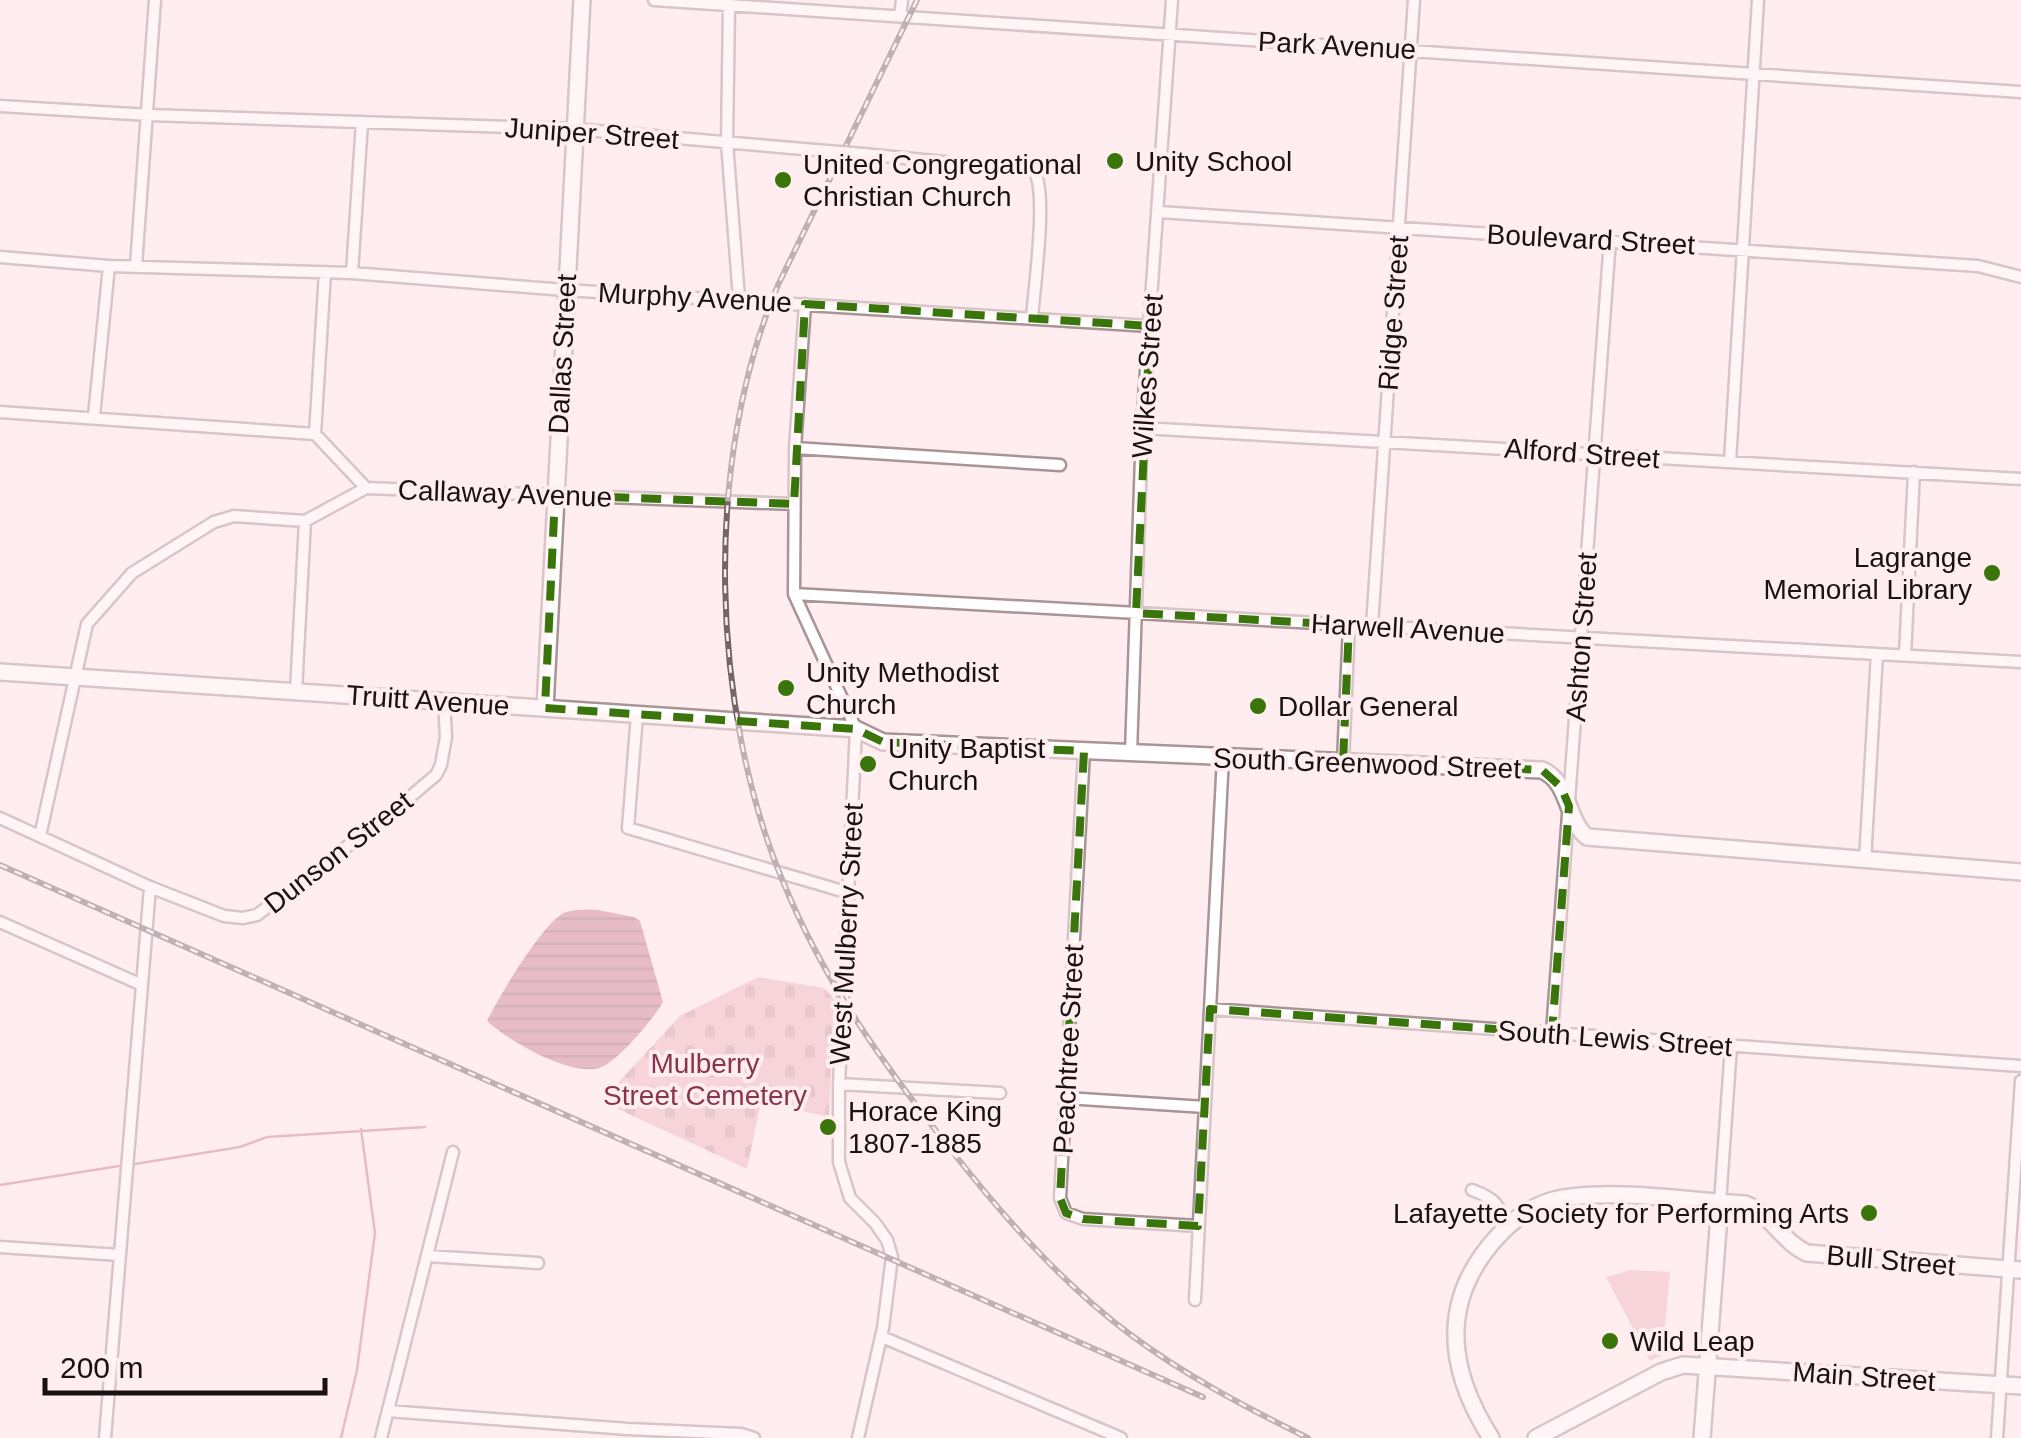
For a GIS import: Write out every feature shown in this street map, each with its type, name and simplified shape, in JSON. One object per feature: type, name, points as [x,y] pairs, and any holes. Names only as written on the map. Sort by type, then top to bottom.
[{"type":"street","points":[[136,266],[156,0]]},
{"type":"street","name":"Dallas Street","points":[[545,708],[572,129],[582,0]]},
{"type":"street","name":"Park Avenue","points":[[654,0],[2021,92]]},
{"type":"street","points":[[900,17],[902,0]]},
{"type":"street","name":"Wilkes Street","points":[[1131,752],[1142,428],[1172,0]]},
{"type":"street","name":"Ridge Street","points":[[1372,626],[1414,0]]},
{"type":"street","points":[[1730,462],[1758,0]]},
{"type":"street","points":[[729,5],[728,143],[739,298]]},
{"type":"street","name":"Juniper Street","points":[[0,106],[149,115],[572,129],[1034,170],[1040,200],[1032,318]]},
{"type":"street","points":[[352,273],[362,122]]},
{"type":"street","name":"Boulevard Street","points":[[1159,212],[1741,248],[1978,266],[2021,277]]},
{"type":"street","name":"Ashton Street","points":[[1552,1033],[1610,240]]},
{"type":"street","name":"Murphy Avenue","points":[[0,257],[108,266],[352,273],[1150,326]]},
{"type":"street","points":[[94,416],[108,266]]},
{"type":"street","points":[[0,412],[315,434],[325,272]]},
{"type":"street","name":"West Mulberry Street","points":[[805,304],[795,448],[794,594],[856,729],[839,1084],[840,1175],[850,1198],[887,1240],[892,1257],[882,1337],[858,1438]]},
{"type":"street","name":"Alford Street","points":[[1142,428],[2021,479]]},
{"type":"street","name":"Callaway Avenue","points":[[315,434],[366,488],[794,504]]},
{"type":"street","points":[[795,448],[1060,464]]},
{"type":"street","points":[[1905,655],[1914,472]]},
{"type":"street","points":[[40,836],[88,624],[132,574],[214,522],[234,516],[306,521],[366,488]]},
{"type":"street","points":[[296,691],[306,521]]},
{"type":"street","name":"Harwell Avenue","points":[[794,594],[2021,662]]},
{"type":"street","points":[[1343,762],[1349,625]]},
{"type":"street","points":[[1866,860],[1877,654]]},
{"type":"street","name":"Truitt Avenue","points":[[0,672],[856,729]]},
{"type":"street","name":"Dunson Street","points":[[0,818],[150,887],[224,916],[257,915],[436,775],[446,737],[444,701]]},
{"type":"street","points":[[637,715],[628,828],[848,893]]},
{"type":"street","name":"South Greenwood Street","points":[[856,729],[883,742],[1542,770],[1557,781],[1580,830],[1590,838],[2021,872]]},
{"type":"street","name":"Peachtree Street","points":[[1084,751],[1060,1198],[1066,1212],[1083,1219],[1198,1226]]},
{"type":"street","points":[[1195,1300],[1223,756]]},
{"type":"street","points":[[105,1438],[150,887]]},
{"type":"street","points":[[0,922],[142,985]]},
{"type":"street","name":"South Lewis Street","points":[[1210,1009],[2021,1066]]},
{"type":"street","points":[[1702,1438],[1731,1046]]},
{"type":"street","points":[[1997,1438],[2015,1270],[2021,1080]]},
{"type":"street","points":[[839,1084],[1000,1093]]},
{"type":"street","points":[[1066,1098],[1204,1108]]},
{"type":"street","points":[[381,1438],[453,1152]]},
{"type":"street","points":[[1472,1190],[1498,1204],[1503,1213],[1503,1230],[1471,1271],[1463,1289],[1455,1330],[1461,1377],[1487,1435]]},
{"type":"street","name":"Bull Street","points":[[1503,1230],[1537,1207],[1562,1198],[1720,1203],[1756,1208],[1784,1238],[1807,1252],[2015,1270]]},
{"type":"street","points":[[0,1248],[120,1254]]},
{"type":"street","points":[[427,1256],[538,1263]]},
{"type":"street","points":[[882,1337],[1121,1438]]},
{"type":"street","name":"Main Street","points":[[1536,1438],[1672,1367],[2021,1386]]},
{"type":"street","points":[[388,1410],[628,1434],[740,1434],[754,1438]]},
{"type":"highlighted area","points":[[805,304],[1150,326],[1136,613],[1349,625],[1343,762],[1542,770],[1561,787],[1569,806],[1552,1033],[1210,1009],[1198,1226],[1083,1219],[1066,1213],[1060,1198],[1084,751],[883,742],[856,729],[545,708],[555,495],[794,504]]},
{"type":"green space","name":"Mulberry Street Cemetery","points":[[758,977],[824,988],[834,999],[829,1117],[761,1102],[747,1169],[601,1101],[680,1016]]},
{"type":"green space","points":[[1631,1270],[1670,1272],[1662,1355],[1650,1361],[1606,1277]]},
{"type":"shaded area","points":[[598,910],[640,921],[663,1002],[615,1058],[599,1068],[586,1069],[540,1055],[487,1021],[522,961],[557,918],[570,911]]},
{"type":"waterway","points":[[135,1164],[240,1147],[267,1137],[425,1127]]},
{"type":"waterway","points":[[341,1438],[357,1370],[375,1233],[361,1129]]},
{"type":"waterway","points":[[0,1185],[119,1166]]},
{"type":"railway","points":[[917,0],[778,285],[754,354],[737,428],[727,506],[725,585],[730,664],[741,741],[759,815],[800,920],[836,988],[901,1084],[1011,1222],[1080,1293],[1131,1335],[1217,1391],[1308,1438]]},
{"type":"railway","points":[[0,865],[1203,1397]]},
{"type":"place","name":"Unity School","points":[[1115,161]]},
{"type":"place","name":"United Congregational Christian Church","points":[[783,180]]},
{"type":"place","name":"Lagrange Memorial Library","points":[[1992,573]]},
{"type":"place","name":"Unity Methodist Church","points":[[786,688]]},
{"type":"place","name":"Dollar General","points":[[1258,706]]},
{"type":"place","name":"Unity Baptist Church","points":[[868,764]]},
{"type":"place","name":"Horace King 1807-1885","points":[[828,1127]]},
{"type":"place","name":"Lafayette Society for Performing Arts","points":[[1869,1213]]},
{"type":"place","name":"Wild Leap","points":[[1610,1341]]}]
